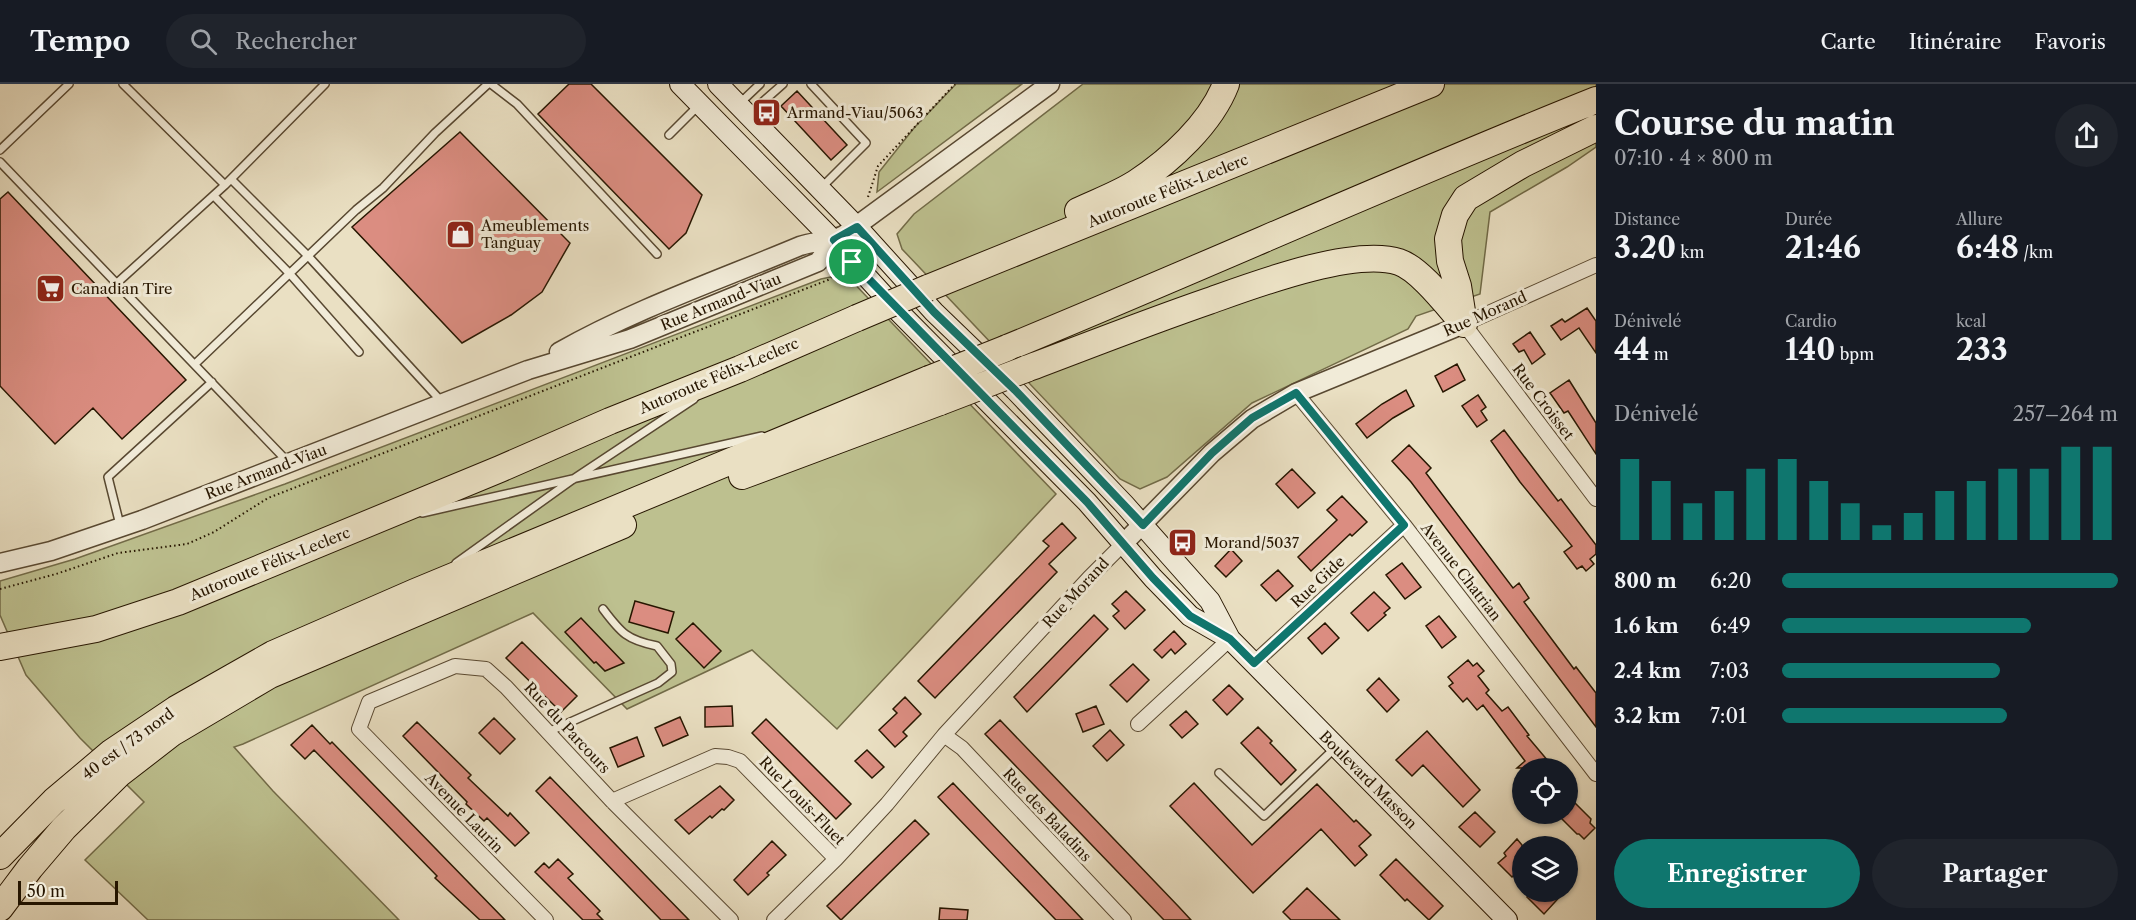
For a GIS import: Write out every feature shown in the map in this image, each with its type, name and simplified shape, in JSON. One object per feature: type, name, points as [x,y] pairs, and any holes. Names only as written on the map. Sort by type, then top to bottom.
[{"type":"highway","points":[[928,288],[956,269],[1136,183],[1174,153],[1201,126],[1222,96],[1226,84]]},
{"type":"highway","name":"Autoroute Félix-Leclerc","points":[[0,647],[96,629],[178,602],[740,369],[928,288],[1431,84]]},
{"type":"highway","points":[[0,886],[18,861],[74,802],[150,739],[239,681],[273,654],[530,544],[1135,296],[1486,144],[1596,100]]},
{"type":"highway","points":[[1464,324],[1458,286],[1450,261],[1448,239],[1455,215],[1466,198],[1523,164],[1596,128]]},
{"type":"highway","points":[[0,908],[64,828],[119,774],[172,733],[270,675],[720,484],[1159,318],[1262,283],[1318,267],[1369,258],[1399,262],[1418,272],[1464,324]]},
{"type":"highway","points":[[530,544],[720,484]]},
{"type":"highway","name":"40 est / 73 nord","points":[[0,856],[54,801],[112,752],[176,709],[273,654]]},
{"type":"main road","name":"Boulevard Masson","points":[[680,84],[834,240],[897,310],[1087,502],[1153,578],[1190,616],[1230,639],[1507,920]]},
{"type":"main road","name":"Boulevard Masson","points":[[718,84],[857,227],[934,312],[1015,390],[1143,525],[1210,601],[1230,639]]},
{"type":"street","name":"Rue Armand-Viau","points":[[0,563],[51,551],[121,527],[289,463],[528,370],[589,335],[803,245],[834,240],[857,227],[1050,84]]},
{"type":"street","name":"Rue Morand","points":[[774,920],[836,860],[887,804],[944,735],[1089,578],[1212,453],[1252,418],[1296,393],[1464,324],[1596,265]]},
{"type":"street","name":"Rue Croisset","points":[[1464,324],[1596,500]]},
{"type":"street","name":"Avenue Chatrian","points":[[1296,393],[1404,525],[1596,774]]},
{"type":"street","name":"Rue Gide","points":[[1254,663],[1404,525]]},
{"type":"street","points":[[1138,724],[1230,639]]},
{"type":"street","name":"Rue du Parcours","points":[[359,729],[369,702],[455,666],[486,669],[730,920]]},
{"type":"street","name":"Avenue Laurin","points":[[359,729],[546,920]]},
{"type":"street","name":"Rue des Baladins","points":[[944,735],[962,748],[1124,920]]},
{"type":"street","name":"Rue Louis-Fluet","points":[[612,801],[715,756],[728,757],[740,761],[836,860]]},
{"type":"lane","points":[[0,150],[69,84]]},
{"type":"lane","points":[[123,84],[309,257],[442,402]]},
{"type":"lane","points":[[117,283],[214,196],[325,84]]},
{"type":"lane","points":[[195,364],[356,210],[383,188],[435,133],[490,84],[517,104],[657,254]]},
{"type":"lane","points":[[743,110],[760,84]]},
{"type":"lane","points":[[743,110],[783,84]]},
{"type":"lane","points":[[811,84],[866,143],[820,189]]},
{"type":"lane","points":[[669,135],[700,105]]},
{"type":"lane","points":[[0,162],[289,463]]},
{"type":"lane","points":[[214,196],[290,274],[358,352]]},
{"type":"lane","points":[[452,566],[572,480],[740,369]]},
{"type":"lane","points":[[121,527],[108,477],[212,382]]},
{"type":"lane","points":[[780,432],[838,418]]},
{"type":"lane","points":[[415,515],[768,435]]},
{"type":"lane","points":[[359,527],[404,518]]},
{"type":"lane","points":[[415,592],[443,573]]},
{"type":"lane","points":[[548,732],[658,683],[672,672],[671,664],[657,646],[636,642],[618,629],[603,609]]},
{"type":"lane","points":[[1220,773],[1264,816],[1335,747]]},
{"type":"path","points":[[868,199],[878,166],[955,84]]},
{"type":"path","points":[[0,589],[56,574],[118,553],[187,544],[214,532],[268,498],[819,284],[852,262]]},
{"type":"green space","points":[[956,84],[1022,84],[877,192],[879,172],[914,128]]},
{"type":"green space","points":[[1083,84],[1596,84],[1596,147],[1567,167],[1490,212],[1480,294],[1416,316],[1408,329],[1252,403],[1167,477],[1140,489],[1120,479],[902,249],[897,234],[914,214]]},
{"type":"green space","points":[[845,274],[1056,494],[837,729],[752,650],[627,709],[533,613],[234,747],[273,791],[399,920],[148,920],[85,860],[144,802],[80,738],[26,675],[0,615],[0,581],[75,559],[285,484],[821,279]]},
{"type":"building","points":[[569,84],[591,84],[702,195],[686,233],[669,249],[538,114]]},
{"type":"building","points":[[797,91],[847,145],[831,160],[781,106]]},
{"type":"building","name":"Ameublements Tanguay","points":[[460,132],[570,243],[542,292],[511,315],[462,343],[352,227]]},
{"type":"building","name":"Canadian Tire","points":[[8,192],[186,380],[122,439],[93,408],[55,444],[0,386],[0,199]]},
{"type":"building","points":[[1587,308],[1596,321],[1596,353],[1579,328],[1561,340],[1551,326],[1562,319],[1565,322]]},
{"type":"building","points":[[1530,332],[1545,354],[1532,364],[1524,350],[1519,352],[1513,344]]},
{"type":"building","points":[[1457,364],[1465,380],[1443,392],[1435,376]]},
{"type":"building","points":[[1569,380],[1596,423],[1596,454],[1568,411],[1564,413],[1550,393]]},
{"type":"building","points":[[1406,390],[1414,406],[1393,418],[1367,438],[1356,424],[1382,404]]},
{"type":"building","points":[[1478,395],[1486,407],[1481,411],[1487,420],[1477,427],[1462,406]]},
{"type":"building","points":[[1504,430],[1558,501],[1561,499],[1596,545],[1596,554],[1590,559],[1594,564],[1586,571],[1582,566],[1577,569],[1564,552],[1572,546],[1520,482],[1491,441]]},
{"type":"building","points":[[1409,445],[1431,468],[1426,473],[1513,588],[1519,583],[1529,598],[1524,602],[1574,669],[1576,667],[1596,693],[1596,727],[1411,482],[1392,461]]},
{"type":"building","points":[[1292,469],[1315,493],[1298,508],[1276,484]]},
{"type":"building","points":[[1342,496],[1367,522],[1352,536],[1350,534],[1311,571],[1298,557],[1337,520],[1327,510]]},
{"type":"building","points":[[1062,523],[1076,538],[1049,564],[1057,572],[935,698],[918,681],[1049,546],[1043,541]]},
{"type":"building","points":[[1231,549],[1242,561],[1226,577],[1215,566]]},
{"type":"building","points":[[1402,563],[1421,587],[1405,599],[1386,575]]},
{"type":"building","points":[[1278,570],[1293,586],[1276,601],[1261,585]]},
{"type":"building","points":[[1126,591],[1145,610],[1125,629],[1113,616],[1119,611],[1112,604]]},
{"type":"building","points":[[1374,592],[1390,608],[1384,613],[1386,615],[1368,631],[1351,613]]},
{"type":"building","points":[[635,601],[674,612],[668,633],[629,622]]},
{"type":"building","points":[[1094,615],[1108,629],[1027,712],[1014,697]]},
{"type":"building","points":[[1439,616],[1456,637],[1442,648],[1426,626]]},
{"type":"building","points":[[581,618],[624,663],[605,671],[596,662],[594,663],[565,632]]},
{"type":"building","points":[[693,623],[721,651],[704,668],[676,639]]},
{"type":"building","points":[[1325,623],[1339,638],[1322,654],[1308,638]]},
{"type":"building","points":[[1174,631],[1186,644],[1175,654],[1171,649],[1162,658],[1154,650]]},
{"type":"building","points":[[522,642],[577,696],[561,712],[506,658]]},
{"type":"building","points":[[1468,660],[1473,666],[1477,663],[1484,671],[1478,676],[1489,690],[1486,693],[1502,711],[1508,707],[1529,735],[1527,736],[1546,758],[1523,758],[1483,705],[1477,710],[1467,698],[1463,702],[1449,686],[1453,683],[1448,677]]},
{"type":"building","points":[[1133,664],[1149,680],[1127,702],[1110,685]]},
{"type":"building","points":[[1379,678],[1399,700],[1387,712],[1367,690]]},
{"type":"building","points":[[1229,685],[1243,699],[1227,715],[1213,700]]},
{"type":"building","points":[[905,697],[921,714],[903,732],[907,736],[895,747],[879,730],[897,713],[893,709]]},
{"type":"building","points":[[732,706],[733,726],[705,727],[705,707]]},
{"type":"building","points":[[1096,706],[1104,724],[1083,732],[1076,714]]},
{"type":"building","points":[[1186,711],[1198,724],[1182,738],[1170,725]]},
{"type":"building","points":[[680,717],[688,735],[663,746],[655,728]]},
{"type":"building","points":[[494,718],[515,739],[500,754],[479,733]]},
{"type":"building","points":[[766,719],[851,804],[836,819],[752,733]]},
{"type":"building","points":[[1000,720],[1191,920],[1164,920],[985,734]]},
{"type":"building","points":[[417,722],[471,775],[468,778],[508,816],[510,813],[529,833],[515,846],[487,818],[484,821],[466,804],[467,802],[403,736]]},
{"type":"building","points":[[312,725],[330,744],[332,742],[505,920],[480,920],[435,878],[437,876],[314,750],[305,759],[291,745]]},
{"type":"building","points":[[1258,727],[1296,770],[1281,785],[1241,743]]},
{"type":"building","points":[[1110,730],[1124,745],[1107,761],[1093,746]]},
{"type":"building","points":[[1427,731],[1480,790],[1463,807],[1423,765],[1412,776],[1396,760]]},
{"type":"building","points":[[637,737],[644,756],[618,767],[610,748]]},
{"type":"building","points":[[867,750],[884,767],[872,778],[855,761]]},
{"type":"building","points":[[550,777],[689,920],[661,920],[536,791]]},
{"type":"building","points":[[953,783],[1083,920],[1056,920],[938,797]]},
{"type":"building","points":[[1194,783],[1252,845],[1317,784],[1354,822],[1356,820],[1371,835],[1359,846],[1367,855],[1355,866],[1321,829],[1253,893],[1170,806]]},
{"type":"building","points":[[720,786],[734,800],[724,810],[722,809],[712,818],[710,816],[689,834],[675,820]]},
{"type":"building","points":[[1578,806],[1591,819],[1590,823],[1595,828],[1584,839],[1567,824],[1578,824]]},
{"type":"building","points":[[1475,812],[1495,832],[1480,847],[1459,827]]},
{"type":"building","points":[[915,820],[929,834],[841,920],[827,906]]},
{"type":"building","points":[[772,841],[786,855],[748,895],[734,880]]},
{"type":"building","points":[[1512,844],[1512,877],[1498,863],[1506,856],[1504,853]]},
{"type":"building","points":[[558,859],[573,874],[568,878],[600,911],[597,914],[603,920],[583,920],[535,872],[544,863],[549,868]]},
{"type":"building","points":[[1396,859],[1443,906],[1429,920],[1407,899],[1405,901],[1380,875]]},
{"type":"building","points":[[1307,888],[1340,920],[1291,920],[1283,912]]},
{"type":"building","points":[[1532,902],[1555,902],[1544,914]]},
{"type":"building","points":[[940,908],[968,910],[967,920],[939,920]]},
{"type":"place","name":"Armand-Viau/5063","points":[[766,113]]},
{"type":"place","name":"Ameublements Tanguay","points":[[460,235]]},
{"type":"place","name":"Canadian Tire","points":[[50,289]]},
{"type":"place","name":"Morand/5037","points":[[1183,543]]},
{"type":"route","points":[[857,227],[934,312],[1015,390],[1143,525],[1212,453],[1252,418],[1296,393],[1404,525],[1254,663],[1230,639],[1190,616],[1153,578],[1087,502],[852,262],[834,240],[857,227]]}]
